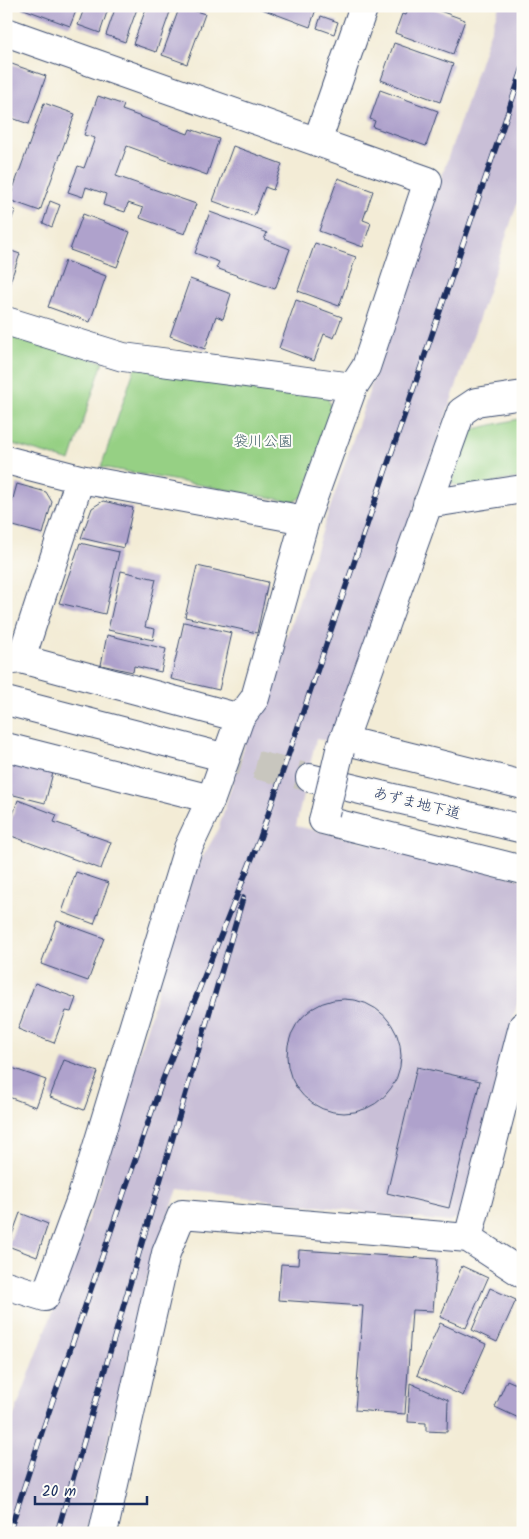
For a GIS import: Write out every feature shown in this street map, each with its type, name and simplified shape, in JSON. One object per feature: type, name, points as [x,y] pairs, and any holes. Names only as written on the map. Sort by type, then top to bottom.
[{"type":"street","points":[[317,142],[364,6]]},
{"type":"street","points":[[6,32],[428,181],[366,367],[353,387],[305,520],[255,698],[240,718],[211,799],[188,848],[82,1196],[45,1298],[6,1285]]},
{"type":"street","points":[[6,321],[123,356],[353,387]]},
{"type":"street","points":[[523,396],[476,402],[461,412],[341,745],[323,820],[523,870]]},
{"type":"street","points":[[6,460],[80,480],[305,520]]},
{"type":"street","points":[[80,480],[13,660],[240,718]]},
{"type":"street","points":[[427,504],[523,489]]},
{"type":"street","points":[[6,702],[215,755]]},
{"type":"street","points":[[341,745],[523,785]]},
{"type":"street","points":[[6,747],[211,799]]},
{"type":"street","name":"あずま地下道","points":[[310,778],[523,829]]},
{"type":"street","points":[[468,1238],[523,1026]]},
{"type":"street","points":[[104,1533],[166,1253],[182,1214],[468,1238],[523,1274]]},
{"type":"shaded area","points":[[499,6],[523,6],[523,186],[457,384],[333,742],[316,739],[296,826],[523,880],[523,982],[461,1216],[448,1222],[178,1189],[150,1266],[85,1533],[6,1533],[6,1436],[95,1200],[193,874],[218,830],[251,724],[265,701]]},
{"type":"green space","points":[[6,333],[103,362],[70,461],[6,442]]},
{"type":"green space","name":"袋川公園","points":[[135,367],[327,396],[332,410],[305,494],[294,502],[101,467]]},
{"type":"green space","points":[[523,418],[523,477],[464,488],[451,483],[469,430]]},
{"type":"building","points":[[22,6],[78,6],[70,26],[21,8]]},
{"type":"building","points":[[85,6],[109,6],[100,33],[78,25]]},
{"type":"building","points":[[116,6],[138,6],[125,42],[106,35]]},
{"type":"building","points":[[147,6],[172,6],[156,52],[133,44]]},
{"type":"building","points":[[180,6],[205,14],[187,64],[162,55]]},
{"type":"building","points":[[254,6],[317,6],[310,27]]},
{"type":"building","points":[[410,6],[426,6],[465,20],[453,54],[395,33],[402,14],[406,15]]},
{"type":"building","points":[[321,16],[338,22],[334,34],[317,28]]},
{"type":"building","points":[[394,43],[453,64],[440,102],[381,80]]},
{"type":"building","points":[[6,62],[46,76],[29,124],[6,116]]},
{"type":"building","points":[[380,90],[438,111],[426,146],[373,127],[375,121],[370,119]]},
{"type":"building","points":[[98,96],[124,105],[122,110],[188,134],[190,129],[219,139],[207,175],[127,146],[116,176],[196,204],[185,234],[140,218],[143,208],[128,203],[125,212],[103,205],[106,194],[86,187],[83,197],[68,192],[78,166],[84,168],[95,138],[84,135]]},
{"type":"building","points":[[44,103],[75,114],[40,211],[9,200]]},
{"type":"building","points":[[233,146],[282,164],[273,190],[265,187],[254,216],[213,201]]},
{"type":"building","points":[[338,178],[373,191],[363,220],[371,223],[363,247],[319,231]]},
{"type":"building","points":[[50,201],[60,205],[52,227],[43,223]]},
{"type":"building","points":[[6,207],[15,210],[7,233],[6,233]]},
{"type":"building","points":[[210,212],[267,233],[264,239],[290,249],[275,289],[216,268],[219,262],[195,253]]},
{"type":"building","points":[[83,214],[130,232],[117,267],[70,250]]},
{"type":"building","points":[[315,243],[356,257],[339,306],[298,291]]},
{"type":"building","points":[[6,249],[20,254],[6,293]]},
{"type":"building","points":[[65,261],[106,276],[90,322],[48,307]]},
{"type":"building","points":[[190,279],[231,294],[223,319],[216,316],[205,349],[170,336]]},
{"type":"building","points":[[296,300],[342,317],[334,338],[324,334],[314,361],[279,348]]},
{"type":"building","points":[[17,484],[46,492],[52,502],[43,534],[6,524]]},
{"type":"building","points":[[103,501],[133,508],[124,548],[81,538],[92,508]]},
{"type":"building","points":[[80,543],[119,552],[105,614],[59,603]]},
{"type":"building","points":[[197,566],[268,582],[257,633],[185,617]]},
{"type":"building","points":[[121,571],[156,579],[145,627],[155,629],[153,640],[108,630]]},
{"type":"building","points":[[184,622],[232,633],[219,690],[171,679]]},
{"type":"building","points":[[107,635],[166,649],[161,672],[134,666],[133,672],[101,665]]},
{"type":"building","points":[[13,754],[55,765],[45,803],[6,793],[6,778]]},
{"type":"building","points":[[18,800],[57,815],[54,822],[111,842],[101,869],[6,834],[6,828],[8,829]]},
{"type":"building","points":[[76,872],[109,883],[94,924],[62,912]]},
{"type":"building","points":[[57,921],[104,938],[88,981],[41,964]]},
{"type":"building","points":[[35,983],[76,998],[71,1012],[66,1011],[54,1043],[18,1029]]},
{"type":"building","points":[[344,999],[366,1003],[384,1016],[397,1034],[401,1056],[397,1078],[384,1096],[366,1109],[344,1113],[322,1109],[304,1096],[291,1078],[287,1056],[291,1034],[304,1016],[322,1003]]},
{"type":"building","points":[[64,1060],[98,1072],[84,1110],[50,1097]]},
{"type":"building","points":[[417,1067],[480,1081],[449,1208],[387,1193]]},
{"type":"building","points":[[12,1068],[46,1080],[36,1107],[6,1096],[6,1082]]},
{"type":"building","points":[[20,1213],[48,1224],[37,1257],[8,1246]]},
{"type":"building","points":[[299,1250],[437,1259],[433,1311],[412,1310],[405,1414],[355,1410],[363,1306],[278,1300],[281,1264],[298,1265]]},
{"type":"building","points":[[462,1266],[488,1278],[466,1328],[440,1317]]},
{"type":"building","points":[[490,1288],[516,1300],[497,1342],[472,1330]]},
{"type":"building","points":[[440,1323],[486,1344],[463,1396],[417,1375]]},
{"type":"building","points":[[507,1380],[523,1387],[523,1420],[495,1407]]},
{"type":"building","points":[[410,1383],[448,1400],[447,1432],[426,1431],[426,1423],[408,1422]]},
{"type":"tunnel","points":[[215,755],[310,778]]},
{"type":"railway","points":[[9,1533],[163,1079],[260,838],[523,68]]},
{"type":"railway","points":[[57,1533],[243,898]]}]
